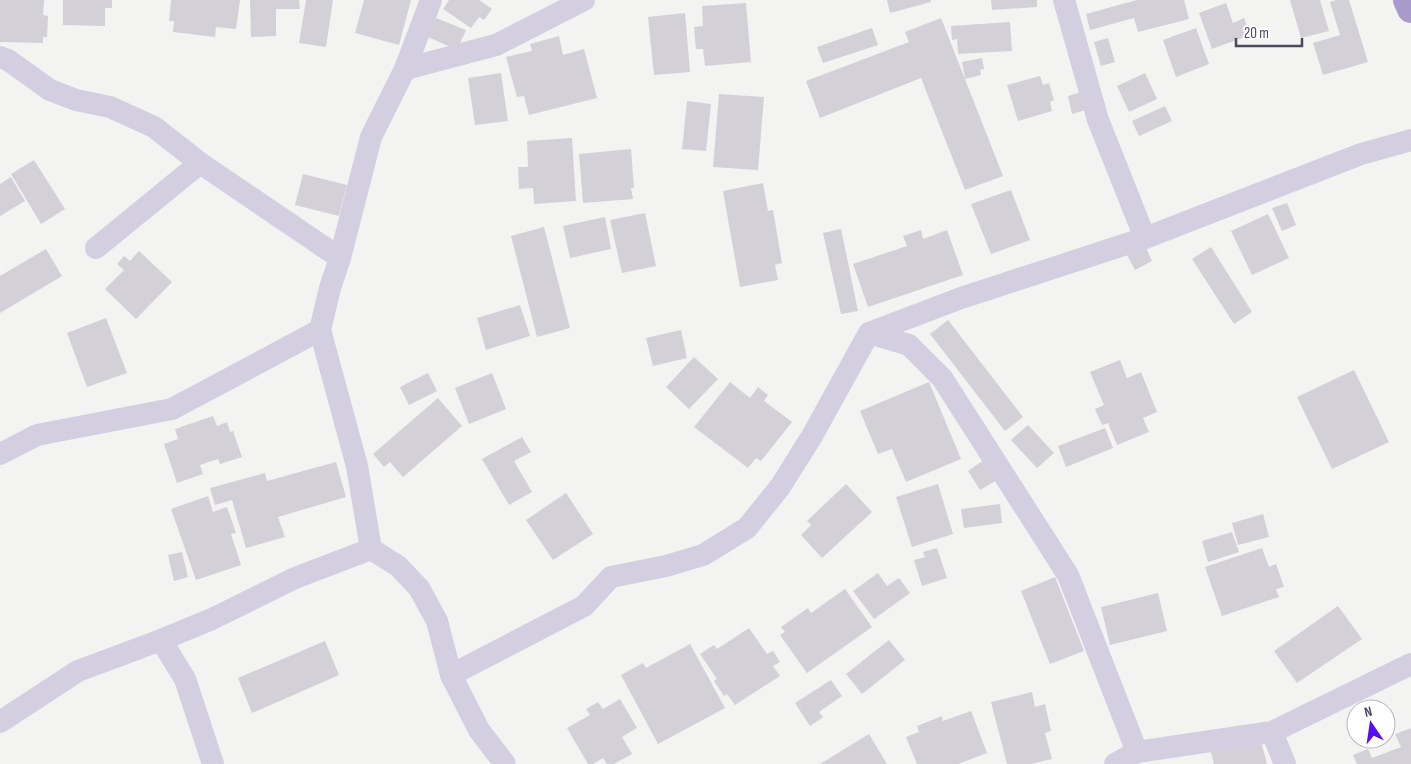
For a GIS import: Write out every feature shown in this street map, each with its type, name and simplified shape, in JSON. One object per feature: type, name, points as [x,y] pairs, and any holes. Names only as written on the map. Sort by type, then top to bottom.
[{"type":"highway","points":[[1407,0],[1411,9]]},
{"type":"street","points":[[431,0],[405,69],[371,137],[320,330],[357,466],[371,548],[398,566],[420,588],[437,622],[451,675],[479,730],[505,764]]},
{"type":"street","points":[[405,69],[496,45],[584,0]]},
{"type":"street","points":[[1064,0],[1098,120],[1145,238]]},
{"type":"street","points":[[0,57],[8,60],[50,90],[76,100],[110,107],[154,128],[200,162],[340,258]]},
{"type":"street","points":[[451,675],[584,606],[611,577],[666,566],[703,554],[747,528],[780,487],[812,436],[869,333],[961,298],[1145,238],[1361,154],[1411,140]]},
{"type":"street","points":[[96,248],[200,162]]},
{"type":"street","points":[[0,454],[38,435],[172,409],[320,330]]},
{"type":"street","points":[[869,333],[909,345],[942,378],[1037,526],[1068,575],[1137,752]]},
{"type":"street","points":[[0,722],[78,671],[212,619],[295,578],[371,548]]},
{"type":"street","points":[[161,640],[186,679],[213,764]]},
{"type":"street","points":[[1115,764],[1137,752],[1272,732],[1411,664]]},
{"type":"street","points":[[1272,732],[1285,764]]},
{"type":"building","points":[[0,0],[44,0],[43,15],[48,16],[47,37],[43,37],[43,43],[0,42]]},
{"type":"building","points":[[63,0],[112,0],[112,8],[105,8],[105,26],[63,25]]},
{"type":"building","points":[[171,0],[240,0],[236,29],[216,27],[215,37],[173,32],[174,21],[169,21]]},
{"type":"building","points":[[250,0],[299,0],[300,9],[276,9],[276,36],[251,37]]},
{"type":"building","points":[[306,0],[333,0],[326,47],[299,43]]},
{"type":"building","points":[[364,0],[411,0],[399,45],[355,33]]},
{"type":"building","points":[[449,0],[479,0],[492,9],[484,20],[479,17],[471,28],[443,9]]},
{"type":"building","points":[[887,0],[931,0],[931,2],[890,13]]},
{"type":"building","points":[[991,0],[1037,0],[1037,7],[992,10]]},
{"type":"building","points":[[1137,0],[1184,0],[1189,19],[1138,32],[1134,18],[1090,30],[1086,14]]},
{"type":"building","points":[[1290,0],[1320,0],[1329,31],[1301,38]]},
{"type":"building","points":[[1349,0],[1368,62],[1323,75],[1313,43],[1340,35],[1330,2]]},
{"type":"building","points":[[746,3],[751,62],[705,66],[703,49],[696,49],[694,27],[703,26],[702,6]]},
{"type":"building","points":[[1226,3],[1233,23],[1244,18],[1250,35],[1212,49],[1199,13]]},
{"type":"building","points":[[685,13],[690,72],[654,75],[648,17]]},
{"type":"building","points":[[436,18],[466,30],[457,50],[428,37]]},
{"type":"building","points":[[941,18],[1003,176],[965,190],[921,78],[820,118],[806,81],[909,42],[905,32]]},
{"type":"building","points":[[1010,22],[1012,51],[958,54],[957,39],[952,40],[951,26]]},
{"type":"building","points":[[872,28],[878,45],[823,63],[817,47]]},
{"type":"building","points":[[1196,28],[1209,64],[1176,77],[1163,40]]},
{"type":"building","points":[[559,36],[563,55],[584,49],[597,98],[529,115],[524,96],[517,97],[506,57],[532,51],[530,44]]},
{"type":"building","points":[[1108,38],[1115,62],[1101,66],[1094,42]]},
{"type":"building","points":[[982,58],[984,69],[980,70],[981,75],[965,79],[962,62]]},
{"type":"building","points":[[501,73],[508,121],[475,125],[468,78]]},
{"type":"building","points":[[1145,73],[1157,99],[1129,112],[1117,86]]},
{"type":"building","points":[[1040,76],[1043,85],[1049,83],[1054,100],[1050,102],[1052,111],[1018,121],[1007,85]]},
{"type":"building","points":[[1082,92],[1086,110],[1072,114],[1068,96]]},
{"type":"building","points":[[719,94],[764,97],[758,170],[713,167]]},
{"type":"building","points":[[687,101],[711,104],[706,151],[682,149]]},
{"type":"building","points":[[1165,106],[1172,121],[1139,136],[1132,121]]},
{"type":"building","points":[[572,138],[576,201],[534,204],[533,188],[519,189],[518,167],[528,167],[527,141]]},
{"type":"building","points":[[631,149],[634,188],[631,188],[633,199],[583,203],[579,154]]},
{"type":"building","points":[[34,160],[65,209],[41,224],[11,174]]},
{"type":"building","points":[[303,174],[347,185],[339,216],[295,205]]},
{"type":"building","points":[[11,177],[25,201],[0,216],[0,184]]},
{"type":"building","points":[[763,183],[768,211],[773,210],[782,263],[775,265],[778,280],[740,287],[723,191]]},
{"type":"building","points":[[1011,190],[1030,240],[991,254],[971,204]]},
{"type":"building","points":[[1287,203],[1296,225],[1282,231],[1272,208]]},
{"type":"building","points":[[645,213],[656,266],[622,273],[610,220]]},
{"type":"building","points":[[1268,214],[1289,258],[1252,275],[1231,231]]},
{"type":"building","points":[[605,217],[611,249],[570,258],[563,226]]},
{"type":"building","points":[[544,227],[570,328],[537,337],[511,236]]},
{"type":"building","points":[[841,229],[858,311],[841,314],[823,233]]},
{"type":"building","points":[[921,230],[923,239],[947,230],[963,275],[868,307],[853,264],[907,246],[903,236]]},
{"type":"building","points":[[1145,246],[1152,261],[1135,270],[1127,255]]},
{"type":"building","points":[[1211,247],[1252,312],[1234,324],[1192,259]]},
{"type":"building","points":[[46,249],[62,276],[0,313],[0,276]]},
{"type":"building","points":[[139,251],[172,282],[136,319],[105,289],[124,270],[117,264],[124,256],[130,261]]},
{"type":"building","points":[[520,305],[530,336],[486,350],[477,318]]},
{"type":"building","points":[[106,318],[127,373],[87,387],[67,333]]},
{"type":"building","points":[[948,320],[1023,417],[1005,431],[930,334]]},
{"type":"building","points":[[681,330],[687,358],[653,366],[646,338]]},
{"type":"building","points":[[694,357],[718,379],[689,409],[666,387]]},
{"type":"building","points":[[1120,360],[1127,378],[1141,372],[1157,412],[1143,418],[1149,432],[1117,445],[1108,423],[1102,425],[1095,409],[1104,405],[1090,372]]},
{"type":"building","points":[[1354,370],[1389,442],[1332,469],[1297,397]]},
{"type":"building","points":[[428,373],[437,391],[409,405],[400,387]]},
{"type":"building","points":[[492,373],[506,409],[469,424],[455,388]]},
{"type":"building","points":[[730,382],[750,398],[758,387],[768,395],[764,401],[792,422],[761,461],[756,458],[748,468],[694,427]]},
{"type":"building","points":[[929,382],[961,459],[906,482],[892,449],[878,454],[860,411]]},
{"type":"building","points":[[438,398],[462,426],[403,477],[390,462],[384,467],[373,454]]},
{"type":"building","points":[[213,416],[217,426],[227,422],[230,432],[233,431],[242,457],[220,464],[218,459],[200,465],[203,474],[177,483],[164,444],[178,439],[175,429]]},
{"type":"building","points":[[1028,425],[1054,453],[1037,468],[1011,440]]},
{"type":"building","points":[[1105,428],[1113,448],[1066,467],[1058,446]]},
{"type":"building","points":[[522,437],[531,452],[514,461],[532,492],[509,505],[482,459]]},
{"type":"building","points":[[984,460],[997,480],[980,490],[968,471]]},
{"type":"building","points":[[336,462],[346,497],[278,517],[285,537],[246,548],[232,500],[215,505],[210,488],[265,473],[267,481]]},
{"type":"building","points":[[846,484],[872,512],[822,558],[801,535],[811,525],[807,521]]},
{"type":"building","points":[[938,484],[953,534],[912,547],[896,497]]},
{"type":"building","points":[[566,493],[593,534],[553,560],[526,520]]},
{"type":"building","points":[[208,496],[213,512],[227,507],[236,533],[231,534],[241,565],[196,580],[171,509]]},
{"type":"building","points":[[1000,504],[1002,523],[964,528],[961,509]]},
{"type":"building","points":[[1263,514],[1269,537],[1238,545],[1232,523]]},
{"type":"building","points":[[1232,532],[1239,552],[1208,562],[1202,541]]},
{"type":"building","points":[[937,548],[947,578],[922,586],[914,560],[925,557],[923,552]]},
{"type":"building","points":[[1262,548],[1269,567],[1276,564],[1284,587],[1276,589],[1279,597],[1222,616],[1205,567]]},
{"type":"building","points":[[182,552],[188,577],[174,581],[168,555]]},
{"type":"building","points":[[878,573],[887,586],[899,578],[910,593],[874,619],[853,591]]},
{"type":"building","points":[[1055,577],[1084,651],[1050,664],[1021,591]]},
{"type":"building","points":[[845,589],[872,627],[807,673],[780,635],[785,632],[781,627],[808,608],[811,613]]},
{"type":"building","points":[[1158,593],[1167,631],[1110,645],[1101,607]]},
{"type":"building","points":[[1338,606],[1362,639],[1297,683],[1274,651]]},
{"type":"building","points":[[749,628],[767,654],[773,651],[780,662],[773,666],[780,676],[735,705],[727,694],[724,696],[714,681],[717,679],[700,654],[714,645],[717,649]]},
{"type":"building","points":[[889,640],[905,660],[862,694],[846,674]]},
{"type":"building","points":[[325,641],[339,675],[252,713],[238,678]]},
{"type":"building","points":[[690,644],[725,708],[658,744],[621,675],[643,663],[646,668]]},
{"type":"building","points":[[831,680],[842,696],[819,712],[823,717],[810,726],[795,703]]},
{"type":"building","points":[[1032,692],[1035,707],[1045,704],[1051,731],[1045,733],[1052,759],[1031,764],[1007,764],[991,702]]},
{"type":"building","points":[[620,699],[637,728],[622,737],[632,754],[614,764],[607,764],[603,758],[593,764],[588,764],[567,728],[590,715],[586,709],[598,702],[603,709]]},
{"type":"building","points":[[971,711],[987,753],[958,764],[917,764],[906,737],[919,732],[917,726],[942,716],[943,721]]},
{"type":"building","points":[[1411,728],[1411,764],[1357,764],[1353,755],[1368,749],[1372,758],[1401,747],[1396,734]]},
{"type":"building","points":[[869,734],[887,764],[820,764]]},
{"type":"building","points":[[1261,741],[1267,764],[1214,764],[1211,752]]}]
